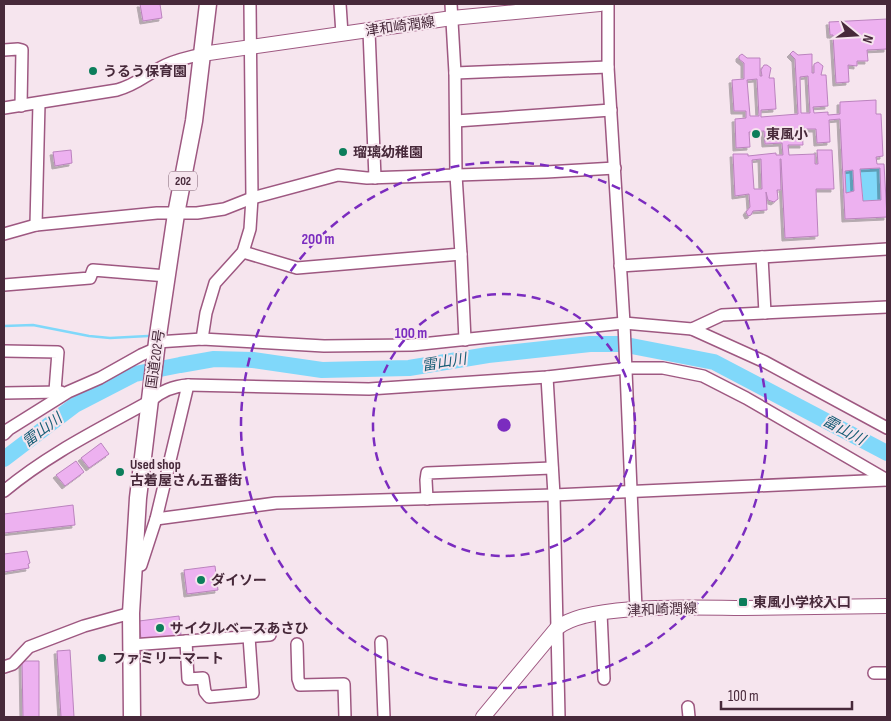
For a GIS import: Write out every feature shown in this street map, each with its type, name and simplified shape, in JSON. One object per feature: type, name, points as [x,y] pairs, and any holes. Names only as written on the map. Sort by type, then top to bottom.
[{"type":"highway","name":"国道202号","points":[[132,717],[131,614],[138,498],[176,214],[194,121],[208,4]]},
{"type":"main road","name":"津和崎潤線","points":[[202,54],[452,18],[600,4]]},
{"type":"main road","name":"津和崎潤線","points":[[483,717],[557,628],[564,622],[586,615],[636,609],[887,606]]},
{"type":"street","points":[[202,339],[206,313],[216,284],[243,252],[250,229],[252,198],[250,4]]},
{"type":"street","points":[[340,4],[342,34]]},
{"type":"street","points":[[451,4],[455,73],[456,176],[465,340]]},
{"type":"street","points":[[608,4],[608,67],[624,323],[636,609]]},
{"type":"street","points":[[369,31],[375,178]]},
{"type":"street","points":[[4,50],[22,50],[21,106]]},
{"type":"street","points":[[4,108],[130,87],[158,68],[177,60],[202,54]]},
{"type":"street","points":[[455,73],[608,67]]},
{"type":"street","points":[[36,225],[39,102]]},
{"type":"street","points":[[456,121],[611,110]]},
{"type":"street","points":[[4,234],[36,225],[157,213],[197,213],[224,209],[252,198],[338,175],[375,178],[456,176],[615,168]]},
{"type":"street","points":[[620,266],[887,249]]},
{"type":"street","points":[[243,252],[297,268],[461,254]]},
{"type":"street","points":[[762,256],[765,313]]},
{"type":"street","points":[[4,285],[90,278],[93,270],[167,276]]},
{"type":"street","points":[[692,329],[722,315],[887,307]]},
{"type":"street","points":[[4,434],[68,392],[100,378],[141,355],[157,349],[202,339],[324,346],[412,345],[624,323],[692,329],[765,362],[887,428]]},
{"type":"street","points":[[4,351],[58,352],[55,391]]},
{"type":"street","points":[[4,491],[30,469],[72,443],[150,402],[158,394],[177,386],[369,390],[547,377],[626,368],[664,368],[703,376],[746,398],[887,480]]},
{"type":"street","points":[[547,377],[554,495],[559,717]]},
{"type":"street","points":[[133,566],[141,565],[156,519],[188,386]]},
{"type":"street","points":[[4,393],[68,392]]},
{"type":"street","points":[[427,499],[427,473],[552,468]]},
{"type":"street","points":[[156,519],[276,503],[554,495],[887,480]]},
{"type":"street","points":[[601,613],[604,679]]},
{"type":"street","points":[[4,667],[13,664],[29,647],[84,626],[131,614]]},
{"type":"street","points":[[131,645],[270,635]]},
{"type":"street","points":[[186,641],[188,678],[203,678],[209,697],[253,693],[249,637]]},
{"type":"street","points":[[381,642],[384,717]]},
{"type":"street","points":[[297,644],[300,686],[344,684],[345,717]]},
{"type":"street","points":[[874,673],[887,673]]},
{"type":"water","points":[[880,168],[881,200],[863,201],[860,169]]},
{"type":"water","points":[[853,170],[854,191],[846,193],[845,171]]},
{"type":"building","points":[[140,4],[160,4],[162,18],[143,21]]},
{"type":"building","points":[[887,19],[887,49],[867,50],[868,61],[857,61],[857,66],[848,65],[849,82],[836,83],[833,35],[830,35],[829,22]]},
{"type":"building","points":[[793,51],[798,55],[812,54],[812,73],[814,73],[814,64],[818,62],[823,66],[821,75],[826,75],[828,106],[813,107],[814,113],[828,112],[828,115],[840,114],[840,102],[876,100],[876,114],[881,114],[883,156],[876,157],[877,164],[884,164],[887,217],[845,219],[840,119],[829,120],[830,142],[817,143],[816,129],[802,129],[803,145],[788,145],[789,155],[815,154],[815,164],[818,164],[817,150],[832,150],[834,189],[816,189],[818,236],[785,238],[781,159],[781,190],[777,190],[778,199],[774,202],[768,200],[766,192],[767,210],[753,211],[748,216],[746,212],[750,207],[749,194],[735,196],[733,154],[748,154],[748,156],[776,153],[776,155],[783,155],[782,143],[765,144],[764,131],[749,132],[750,147],[736,148],[735,119],[746,118],[746,111],[734,111],[732,80],[744,79],[744,63],[739,59],[739,56],[742,54],[747,58],[760,58],[760,76],[762,76],[761,70],[764,65],[771,68],[769,78],[774,78],[776,109],[761,110],[761,117],[798,114],[795,59],[790,54]],"holes":[[[808,76],[810,113],[801,113],[800,77]],[[757,79],[759,116],[750,116],[747,80]],[[761,159],[762,189],[754,189],[752,160]],[[880,168],[881,200],[863,201],[860,169]],[[853,170],[854,191],[846,193],[845,171]]]},
{"type":"building","points":[[71,150],[72,163],[55,166],[53,152]]},
{"type":"building","points":[[101,443],[109,454],[89,468],[81,458]]},
{"type":"building","points":[[76,461],[84,472],[65,486],[56,475]]},
{"type":"building","points":[[73,505],[75,525],[4,533],[4,514]]},
{"type":"building","points":[[27,551],[30,563],[28,564],[29,568],[4,572],[4,554]]},
{"type":"building","name":"ダイソー","points":[[215,566],[218,590],[187,594],[184,570]]},
{"type":"building","name":"サイクルベースあさひ","points":[[179,616],[181,635],[141,639],[139,621]]},
{"type":"building","points":[[70,650],[74,717],[61,717],[57,651]]},
{"type":"building","points":[[22,661],[39,661],[39,717],[23,717]]},
{"type":"waterway","points":[[4,326],[33,325],[89,336],[110,338],[148,336]]},
{"type":"waterway","name":"雷山川","points":[[4,459],[75,405],[135,374],[180,365],[214,359],[253,360],[322,370],[409,368],[488,355],[590,344],[621,344],[714,362],[887,453]]},
{"type":"place","name":"うるう保育園","points":[[93,71]]},
{"type":"place","name":"東風小","points":[[756,134]]},
{"type":"place","name":"瑠璃幼稚園","points":[[343,152]]},
{"type":"place","name":"Used shop 古着屋さん五番街","points":[[120,472]]},
{"type":"place","name":"ダイソー","points":[[201,580]]},
{"type":"place","name":"東風小学校入口","points":[[743,602]]},
{"type":"place","name":"サイクルベースあさひ","points":[[160,628]]},
{"type":"place","name":"ファミリーマート","points":[[102,658]]}]
